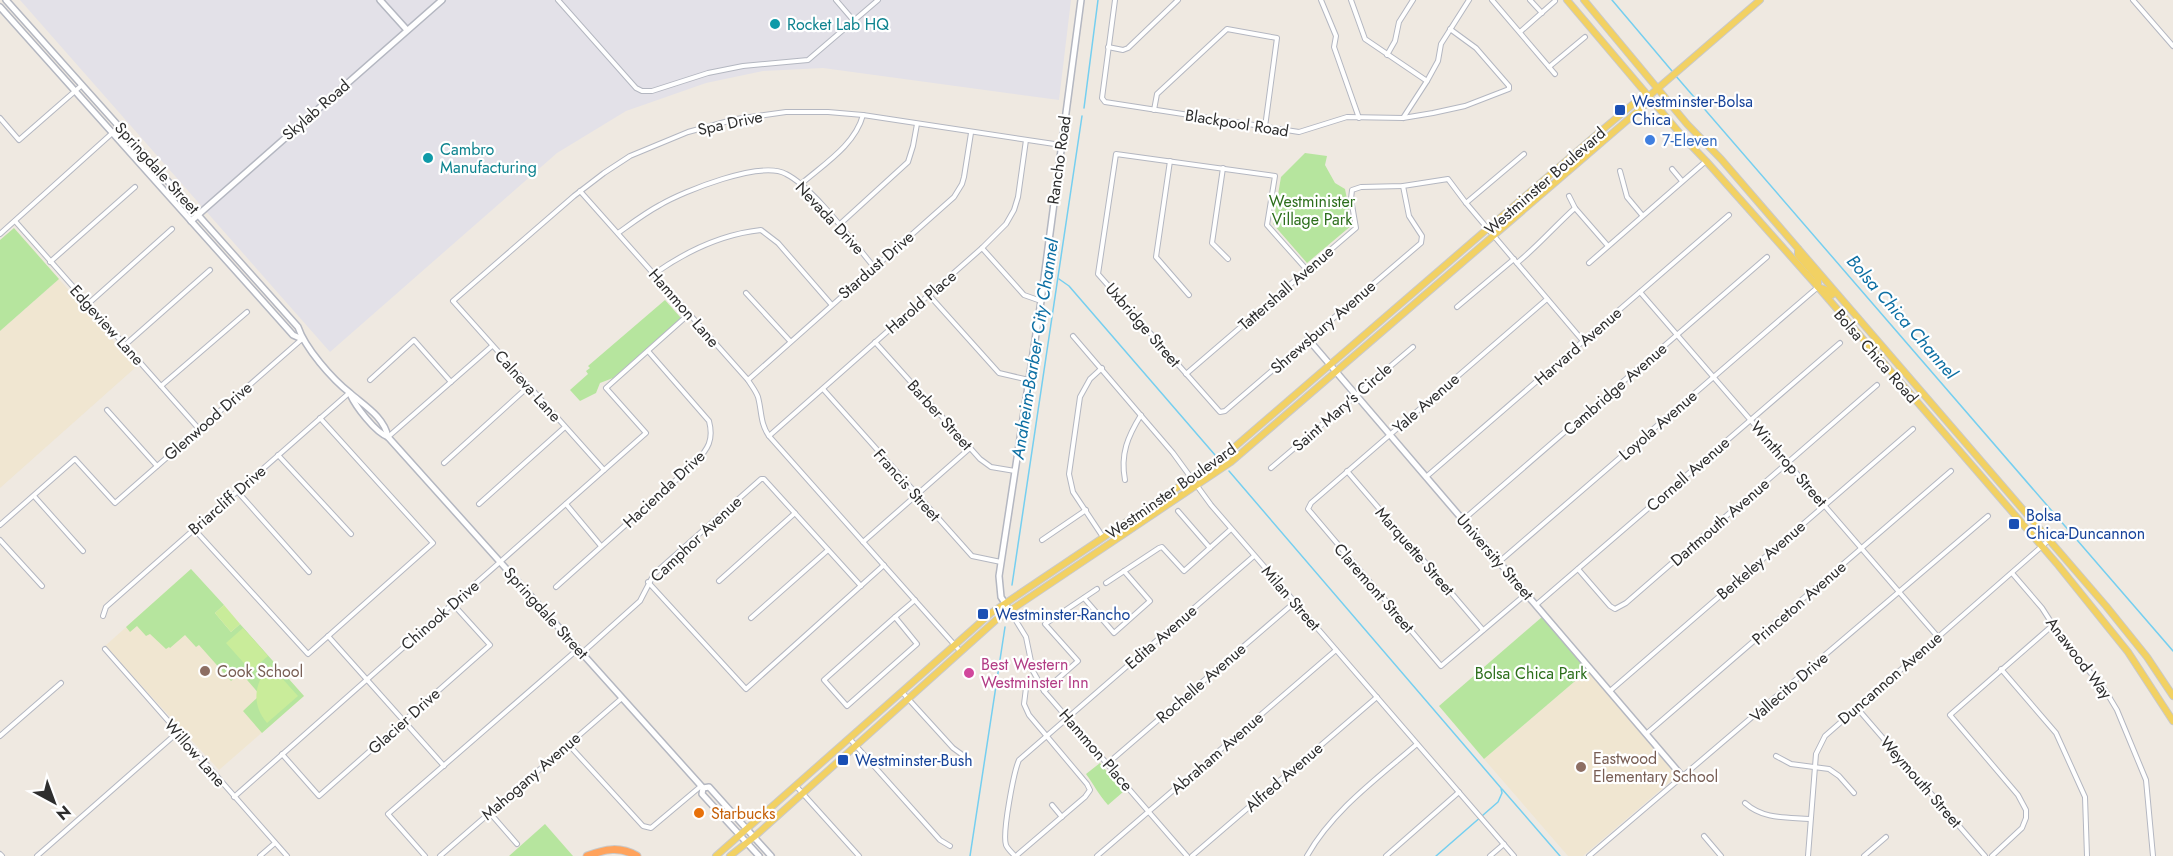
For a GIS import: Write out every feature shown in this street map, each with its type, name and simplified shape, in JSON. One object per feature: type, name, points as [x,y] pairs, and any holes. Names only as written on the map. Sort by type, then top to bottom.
[{"type":"highway","points":[[587,856],[600,851],[616,849],[637,856]]},
{"type":"main road","name":"Springdale Street","points":[[6,0],[199,213],[298,327],[302,339],[349,393],[364,402],[386,427],[388,437],[702,787],[702,794],[759,856]]},
{"type":"main road","points":[[380,0],[407,30]]},
{"type":"main road","name":"Skylab Road","points":[[191,221],[442,0]]},
{"type":"main road","name":"Rancho Road","points":[[1005,603],[1001,597],[999,582],[1041,301],[1081,0]]},
{"type":"main road","name":"Bolsa Chica Road","points":[[1567,0],[1648,97],[1818,287],[2042,546],[2128,652],[2173,721]]},
{"type":"main road","name":"Bolsa Chica Road","points":[[1584,0],[1657,88],[2127,631],[2154,666],[2173,696]]},
{"type":"main road","name":"Westminster Boulevard","points":[[730,856],[960,651],[1010,611],[1240,456],[1645,105],[1648,97],[1657,88],[1760,0]]},
{"type":"main road","name":"Springdale Street","points":[[0,7],[293,335],[302,339]]},
{"type":"main road","name":"Westminster Boulevard","points":[[716,856],[1005,603],[1223,457],[1639,99],[1648,97]]},
{"type":"main road","points":[[1798,249],[1798,255],[1818,279],[1818,287],[1827,290],[1851,316],[1856,316]]},
{"type":"main road","points":[[280,320],[290,319]]},
{"type":"main road","name":"University Street","points":[[1308,339],[1682,776]]},
{"type":"main road","name":"Hammon Place","points":[[1005,603],[1010,611]]},
{"type":"main road","name":"Springdale Street","points":[[702,787],[709,787],[771,856]]},
{"type":"street","points":[[558,0],[636,88],[642,91],[652,91],[708,73],[752,64],[808,60],[878,0]]},
{"type":"street","points":[[836,0],[854,21]]},
{"type":"street","points":[[1115,0],[1108,47],[1123,50],[1128,48],[1178,0]]},
{"type":"street","points":[[1321,0],[1336,36],[1334,47],[1359,118]]},
{"type":"street","points":[[1351,0],[1365,39],[1427,81]]},
{"type":"street","points":[[1387,55],[1395,41],[1399,22],[1413,0]]},
{"type":"street","points":[[1403,118],[1438,62],[1441,44],[1469,0]]},
{"type":"street","points":[[1492,0],[1555,74]]},
{"type":"street","points":[[1530,0],[1542,13]]},
{"type":"street","points":[[2133,0],[2173,46]]},
{"type":"street","points":[[1520,32],[1555,1]]},
{"type":"street","points":[[1154,110],[1157,94],[1227,29],[1277,38],[1265,127]]},
{"type":"street","name":"Blackpool Road","points":[[1108,47],[1102,100],[1105,102],[1299,132],[1347,117],[1403,118],[1465,106],[1510,87],[1476,48],[1450,29]]},
{"type":"street","points":[[1549,67],[1585,37]]},
{"type":"street","points":[[0,118],[19,140],[82,85]]},
{"type":"street","name":"Spa Drive","points":[[453,301],[580,191],[630,156],[688,132],[736,119],[786,111],[863,115],[1061,145]]},
{"type":"street","points":[[801,184],[853,138],[860,127],[863,115]]},
{"type":"street","points":[[839,225],[908,162],[917,124]]},
{"type":"street","points":[[0,234],[119,127]]},
{"type":"street","name":"Stardust Drive","points":[[748,380],[958,191],[964,177],[971,132]]},
{"type":"street","name":"Harold Place","points":[[770,436],[982,248],[1006,224],[1017,202],[1026,140]]},
{"type":"street","name":"Uxbridge Street","points":[[1170,161],[1116,154],[1098,274],[1220,412]]},
{"type":"street","points":[[1466,203],[1524,154]]},
{"type":"street","points":[[1589,263],[1706,160]]},
{"type":"street","points":[[1189,295],[1156,257],[1170,161],[1275,176],[1267,225],[1307,270]]},
{"type":"street","points":[[1223,168],[1212,243],[1228,259]]},
{"type":"street","points":[[1672,169],[1682,181]]},
{"type":"street","name":"Nevada Drive","points":[[618,233],[661,204],[716,180],[764,170],[784,172],[801,184],[874,267]]},
{"type":"street","points":[[1620,171],[1627,197],[1642,215]]},
{"type":"street","points":[[1403,186],[1448,179],[1583,341]]},
{"type":"street","name":"Tattershall Avenue","points":[[1186,374],[1356,228],[1351,199],[1352,190],[1361,187],[1403,186]]},
{"type":"street","name":"Shrewsbury Avenue","points":[[1220,412],[1225,411],[1421,243],[1423,238],[1409,216],[1403,186]]},
{"type":"street","points":[[51,262],[135,187]]},
{"type":"street","name":"Hammon Lane","points":[[580,191],[748,380],[758,397],[760,415],[764,428],[770,436]]},
{"type":"street","points":[[1569,196],[1575,208],[1608,246]]},
{"type":"street","points":[[1457,308],[1545,239],[1554,227],[1575,208]]},
{"type":"street","name":"Harvard Avenue","points":[[1426,477],[1730,215]]},
{"type":"street","name":"Edgeview Lane","points":[[15,221],[199,429]]},
{"type":"street","points":[[88,304],[172,229]]},
{"type":"street","points":[[654,274],[675,259],[720,240],[743,232],[761,230],[778,243],[831,304]]},
{"type":"street","points":[[982,248],[1024,295],[1041,301]]},
{"type":"street","name":"Cambridge Avenue","points":[[1463,520],[1767,257]]},
{"type":"street","points":[[125,346],[210,270]]},
{"type":"street","name":"Loyola Avenue","points":[[1499,562],[1818,287]]},
{"type":"street","name":"Winthrop Street","points":[[1640,292],[1938,637]]},
{"type":"street","points":[[746,293],[790,341]]},
{"type":"street","points":[[928,295],[999,373],[1029,380]]},
{"type":"street","name":"Yale Avenue","points":[[1308,509],[1311,502],[1547,299]]},
{"type":"street","name":"Calneva Lane","points":[[453,301],[604,471]]},
{"type":"street","points":[[161,386],[247,312]]},
{"type":"street","points":[[648,351],[689,314]]},
{"type":"street","name":"Milan Street","points":[[1073,336],[1173,453],[1231,529],[1514,856]]},
{"type":"street","name":"Glenwood Drive","points":[[33,496],[75,459],[115,502],[302,339]]},
{"type":"street","points":[[370,380],[414,340],[451,382]]},
{"type":"street","name":"Barber Street","points":[[875,342],[970,448],[991,467],[1015,471]]},
{"type":"street","name":"Cornell Avenue","points":[[1536,605],[1840,343]]},
{"type":"street","points":[[388,437],[492,346]]},
{"type":"street","name":"Saint Mary's Circle","points":[[1271,468],[1413,347]]},
{"type":"street","name":"Chinook Drive","points":[[234,797],[646,433],[606,388],[648,351]]},
{"type":"street","name":"Hacienda Drive","points":[[556,587],[695,463],[706,452],[711,441],[712,431],[709,421],[648,351]]},
{"type":"street","points":[[1102,369],[1090,379],[1080,397],[1069,474],[1073,492],[1104,537]]},
{"type":"street","name":"Dartmouth Avenue","points":[[1578,569],[1610,606],[1615,609],[1626,603],[1877,385]]},
{"type":"street","points":[[444,463],[529,386]]},
{"type":"street","name":"Francis Street","points":[[823,389],[972,556],[1002,562]]},
{"type":"street","name":"Briarcliff Drive","points":[[103,616],[106,607],[349,393]]},
{"type":"street","points":[[107,410],[157,466]]},
{"type":"street","points":[[1125,480],[1123,462],[1125,444],[1141,415]]},
{"type":"street","points":[[195,529],[308,654],[433,543],[320,418]]},
{"type":"street","points":[[480,504],[565,427]]},
{"type":"street","name":"Berkeley Avenue","points":[[1610,691],[1913,429]]},
{"type":"street","points":[[770,436],[960,651]]},
{"type":"street","points":[[863,542],[970,448]]},
{"type":"street","points":[[278,455],[351,534]]},
{"type":"street","name":"Marquette Street","points":[[1347,471],[1483,630]]},
{"type":"street","name":"Princeton Avenue","points":[[1646,734],[1951,471]]},
{"type":"street","name":"Camphor Avenue","points":[[425,856],[388,814],[640,601],[654,574],[762,479],[795,513]]},
{"type":"street","points":[[237,491],[309,572]]},
{"type":"street","points":[[0,525],[33,496],[83,551]]},
{"type":"street","points":[[566,504],[601,546]]},
{"type":"street","name":"Claremont Street","points":[[1308,509],[1441,666],[1483,630]]},
{"type":"street","points":[[1041,540],[1086,510]]},
{"type":"street","points":[[1178,511],[1210,548]]},
{"type":"street","points":[[719,581],[795,513],[861,586]]},
{"type":"street","name":"Vallecito Drive","points":[[1589,856],[1988,516]]},
{"type":"street","points":[[1106,583],[1162,547],[1184,571],[1231,529]]},
{"type":"street","points":[[0,540],[42,586]]},
{"type":"street","name":"Duncannon Avenue","points":[[1808,856],[1814,766],[1816,754],[1825,736],[2049,540]]},
{"type":"street","points":[[751,618],[828,550]]},
{"type":"street","name":"Edita Avenue","points":[[1015,856],[1006,844],[1006,832],[1015,769],[1019,760],[1254,556]]},
{"type":"street","points":[[648,582],[746,688],[884,565]]},
{"type":"street","points":[[1083,598],[1114,633],[1150,602],[1124,571]]},
{"type":"street","name":"Anawood Way","points":[[2012,573],[2042,608],[2073,653],[2112,701],[2135,749],[2148,788],[2153,856]]},
{"type":"street","points":[[1044,691],[1078,661],[1045,624],[1097,589]]},
{"type":"street","points":[[1483,630],[1526,594]]},
{"type":"street","points":[[895,617],[917,644],[847,706],[824,680],[895,617],[915,600]]},
{"type":"street","name":"Rochelle Avenue","points":[[1107,764],[1295,602]]},
{"type":"street","name":"Glacier Drive","points":[[282,754],[319,796],[490,645],[452,603]]},
{"type":"street","name":"Hammon Place","points":[[1010,611],[1026,637],[1033,671],[1044,691],[1187,856]]},
{"type":"street","points":[[1992,856],[2022,828],[2026,810],[2018,795],[1950,715],[2053,625]]},
{"type":"street","points":[[328,636],[444,765]]},
{"type":"street","name":"Willow Lane","points":[[105,649],[287,856]]},
{"type":"street","name":"Abraham Avenue","points":[[1097,856],[1336,650]]},
{"type":"street","points":[[2001,669],[2062,743],[2085,797],[2087,856]]},
{"type":"street","points":[[0,736],[61,683]]},
{"type":"street","points":[[1015,856],[1086,797],[1090,790],[1029,715],[1024,704],[1026,688]]},
{"type":"street","points":[[902,692],[953,748],[964,756]]},
{"type":"street","name":"Mahogany Avenue","points":[[440,856],[622,697]]},
{"type":"street","name":"Alfred Avenue","points":[[1192,856],[1377,697]]},
{"type":"street","name":"Weymouth Street","points":[[1857,708],[1985,856]]},
{"type":"street","points":[[37,856],[177,733]]},
{"type":"street","points":[[849,738],[940,840],[950,846]]},
{"type":"street","points":[[568,744],[643,826],[651,828],[702,787]]},
{"type":"street","points":[[1307,856],[1322,832],[1341,811],[1417,744]]},
{"type":"street","points":[[1776,756],[1791,764],[1829,769],[1854,792]]},
{"type":"street","points":[[796,786],[860,856]]},
{"type":"street","points":[[1386,856],[1459,792]]},
{"type":"street","points":[[1745,803],[1764,816],[1810,819]]},
{"type":"street","points":[[1052,805],[1062,817]]},
{"type":"street","points":[[490,813],[517,844]]},
{"type":"street","points":[[1704,836],[1722,856]]},
{"type":"street","points":[[1864,856],[1886,837]]},
{"type":"street","points":[[260,856],[275,843]]},
{"type":"street","points":[[1490,856],[1504,844]]},
{"type":"shaded area","points":[[20,0],[1071,0],[1059,100],[823,68],[763,71],[706,83],[626,111],[557,153],[330,352]]},
{"type":"shaded area","points":[[59,279],[136,367],[0,488],[0,331]]},
{"type":"shaded area","name":"Cook School","points":[[191,569],[304,696],[219,770],[105,646]]},
{"type":"shaded area","name":"Eastwood Elementary School","points":[[1588,670],[1678,775],[1583,856],[1568,856],[1484,759]]},
{"type":"green space","name":"Westminister Village Park","points":[[1305,153],[1327,156],[1325,165],[1335,183],[1345,189],[1352,225],[1307,263],[1273,224],[1281,177]]},
{"type":"green space","points":[[14,228],[59,279],[0,331],[0,240]]},
{"type":"green space","points":[[665,300],[681,318],[613,378],[600,383],[596,393],[580,401],[570,390],[588,374],[586,371],[590,368],[588,366]]},
{"type":"green space","points":[[191,569],[224,605],[215,613],[231,632],[240,624],[304,696],[262,733],[243,711],[260,695],[241,673],[231,681],[199,645],[196,647],[185,635],[166,649],[150,634],[146,636],[137,626],[130,632],[126,627]]},
{"type":"green space","points":[[224,605],[240,624],[231,632],[215,613]]},
{"type":"green space","name":"Bolsa Chica Park","points":[[1542,617],[1588,670],[1484,759],[1439,706]]},
{"type":"green space","points":[[243,628],[268,656],[251,671],[226,643]]},
{"type":"green space","points":[[270,665],[298,696],[267,723],[258,708],[256,694],[261,679]]},
{"type":"green space","points":[[1100,763],[1123,792],[1108,805],[1086,774]]},
{"type":"green space","points":[[545,824],[573,856],[509,856]]},
{"type":"waterway","name":"Anaheim-Barber City Channel","points":[[1084,108],[1098,0]]},
{"type":"waterway","name":"Bolsa Chica Channel","points":[[1612,0],[1672,71]]},
{"type":"waterway","name":"Bolsa Chica Channel","points":[[1675,75],[2173,651]]},
{"type":"waterway","name":"Anaheim-Barber City Channel","points":[[1012,585],[1082,116]]},
{"type":"waterway","points":[[1059,279],[1069,286],[1215,455]]},
{"type":"waterway","points":[[1229,471],[1501,788],[1502,793],[1498,802],[1436,856]]},
{"type":"waterway","name":"Anaheim-Barber City Channel","points":[[970,856],[1005,627]]},
{"type":"waterway","points":[[1502,789],[1560,856]]},
{"type":"place","name":"Rocket Lab HQ","points":[[775,24]]},
{"type":"place","name":"Westminster-Bolsa Chica","points":[[1620,110]]},
{"type":"place","name":"7-Eleven","points":[[1650,140]]},
{"type":"place","name":"Cambro Manufacturing","points":[[428,158]]},
{"type":"place","name":"Bolsa Chica-Duncannon","points":[[2014,524]]},
{"type":"place","name":"Westminster-Rancho","points":[[983,614]]},
{"type":"place","name":"Cook School","points":[[205,671]]},
{"type":"place","name":"Best Western Westminster Inn","points":[[969,673]]},
{"type":"place","name":"Westminster-Bush","points":[[843,760]]},
{"type":"place","name":"Eastwood Elementary School","points":[[1581,767]]},
{"type":"place","name":"Starbucks","points":[[699,813]]}]
